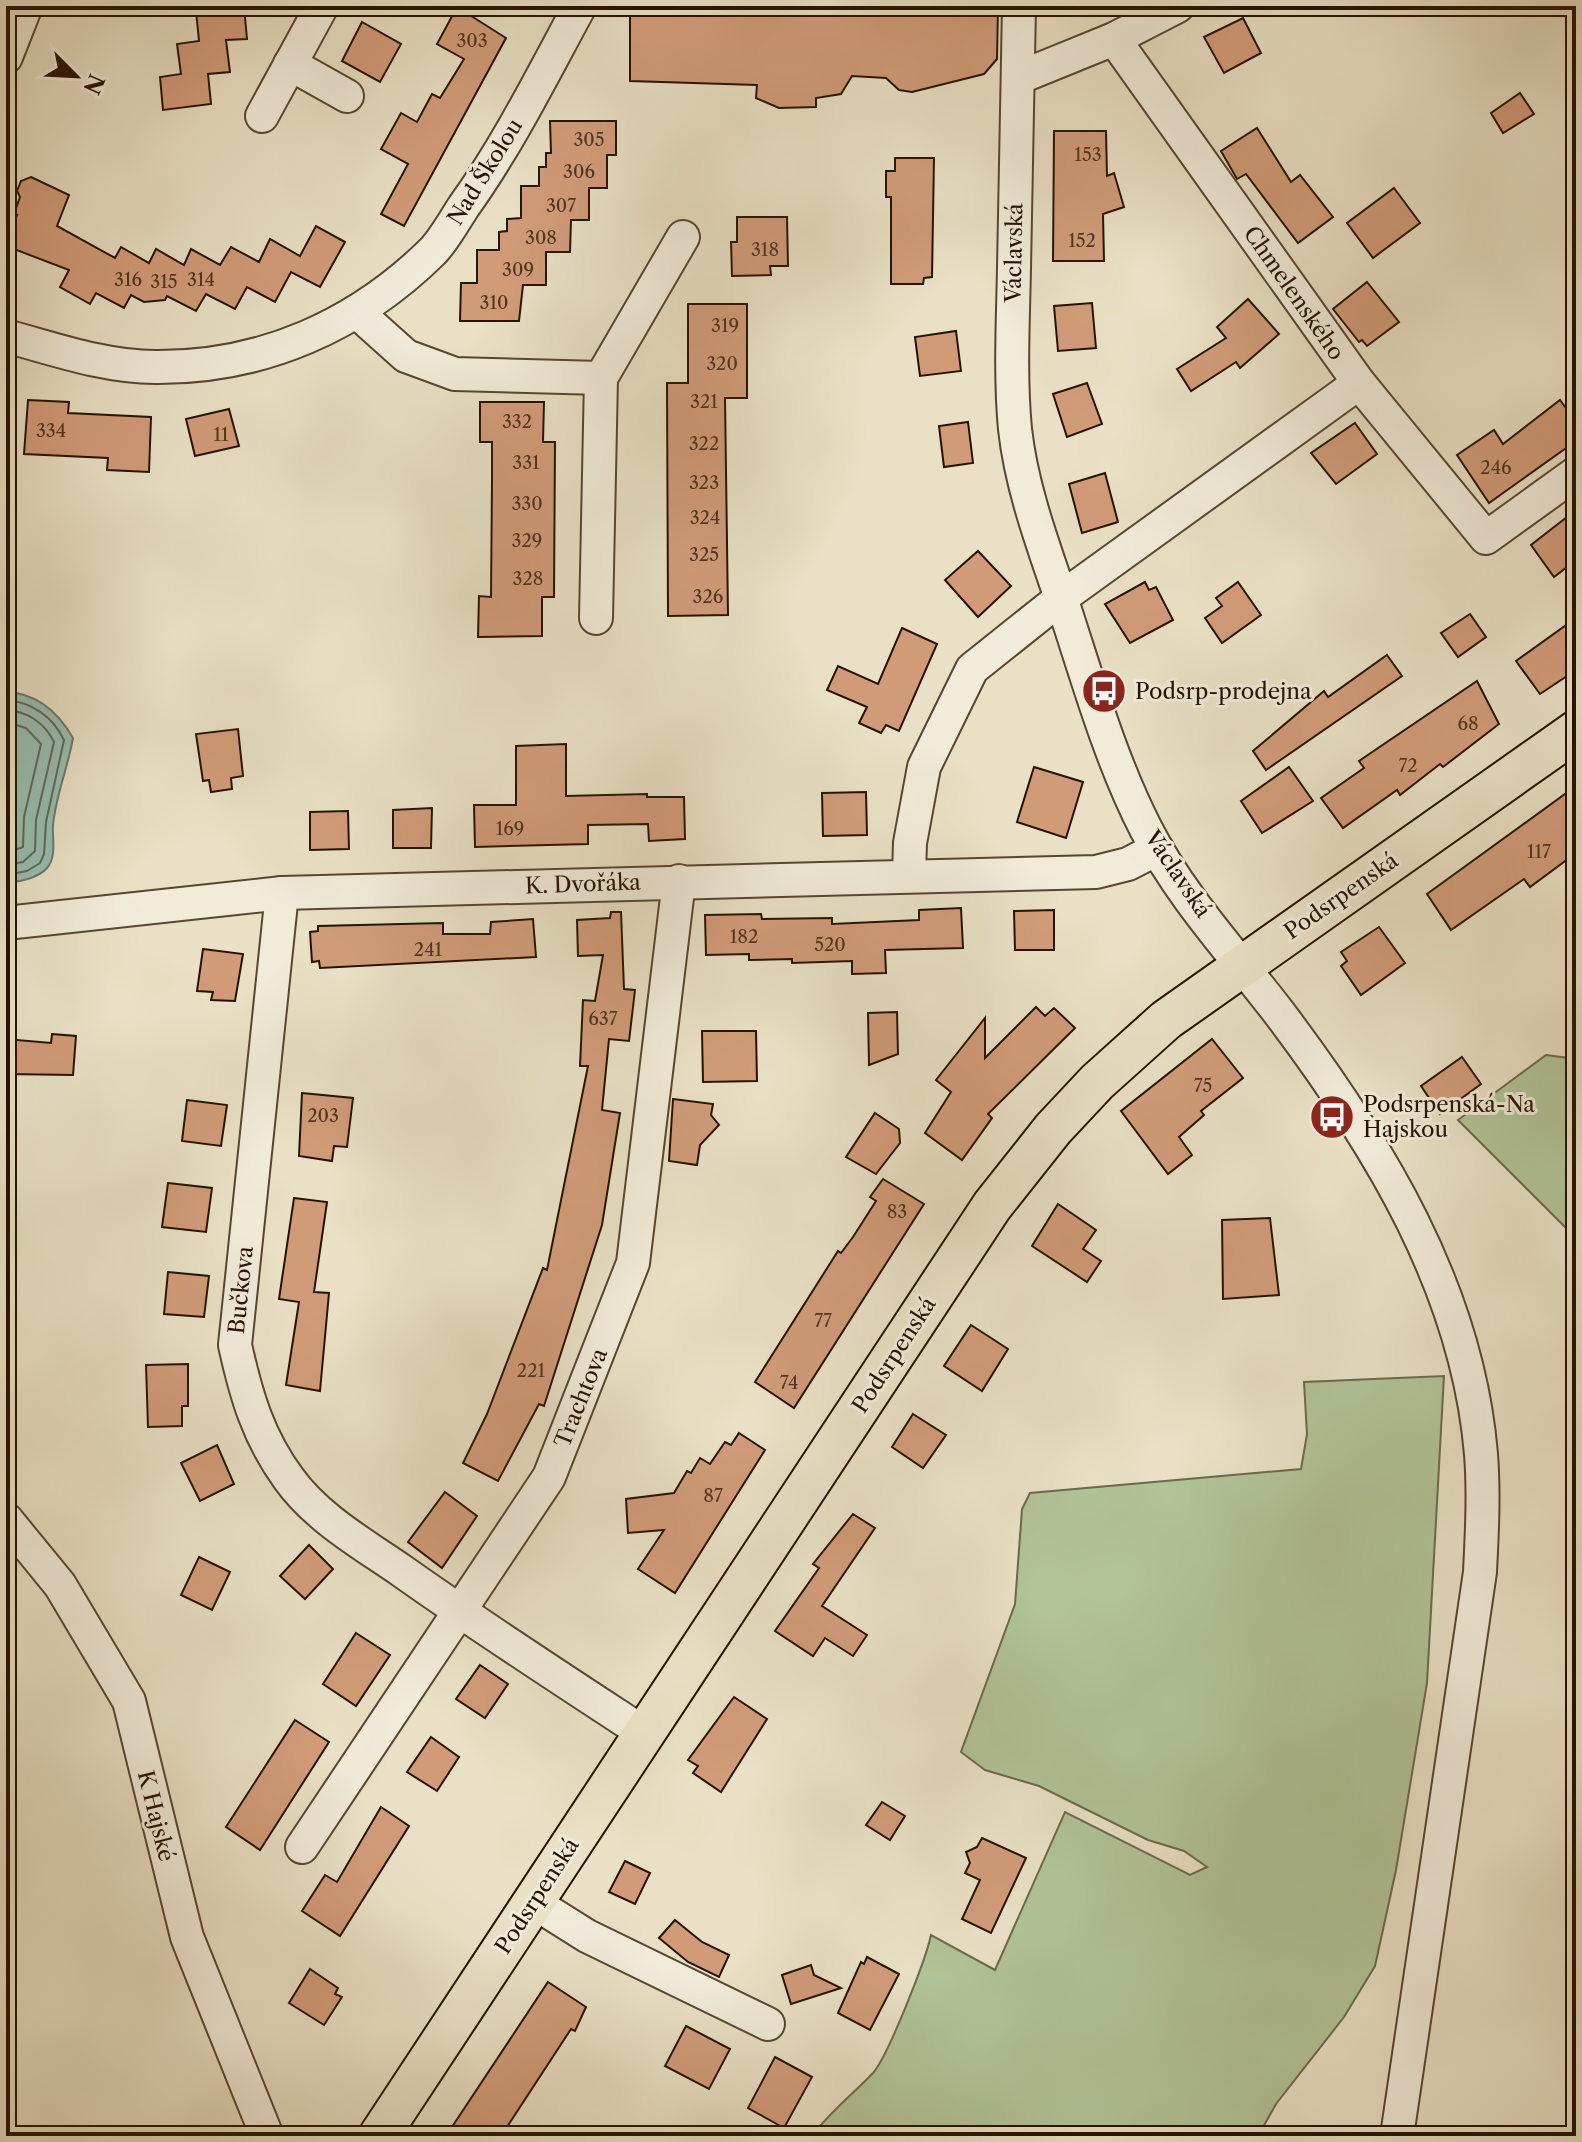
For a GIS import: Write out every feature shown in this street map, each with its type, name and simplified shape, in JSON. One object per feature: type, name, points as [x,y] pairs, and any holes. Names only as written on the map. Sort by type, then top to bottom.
[{"type":"main road","name":"Podsrpenská","points":[[379,2136],[1023,1165],[1070,1110],[1132,1049],[1242,964],[1576,731]]},
{"type":"street","points":[[6,57],[26,6]]},
{"type":"street","points":[[262,116],[322,6]]},
{"type":"street","name":"Nad Školou","points":[[6,336],[84,357],[152,367],[226,363],[309,339],[358,313],[434,249],[498,159],[580,6]]},
{"type":"street","name":"Václavská","points":[[1019,6],[1012,332],[1015,428],[1035,521],[1127,786],[1157,849],[1306,1048],[1363,1132],[1404,1203],[1440,1279],[1460,1338],[1474,1398],[1483,1494],[1480,1572],[1397,2136]]},
{"type":"street","points":[[1018,78],[1114,39],[1178,6]]},
{"type":"street","name":"Chmelenského","points":[[1114,39],[1359,383],[1486,538],[1576,473]]},
{"type":"street","points":[[290,64],[347,96]]},
{"type":"street","points":[[596,618],[601,378],[683,237]]},
{"type":"street","points":[[358,313],[406,356],[455,374],[601,378]]},
{"type":"street","points":[[909,874],[910,843],[924,767],[972,669],[1061,598],[1359,383]]},
{"type":"street","name":"K. Dvořáka","points":[[6,923],[282,893],[909,874],[1096,872],[1128,864],[1157,849]]},
{"type":"street","name":"Trachtova","points":[[302,1847],[549,1477],[633,1263],[679,881]]},
{"type":"street","name":"Bučkova","points":[[282,893],[235,1345],[247,1404],[263,1441],[290,1481],[315,1508],[461,1612],[644,1733]]},
{"type":"street","name":"K Hajské","points":[[6,1519],[60,1585],[129,1701],[187,1937],[267,2136]]},
{"type":"street","points":[[533,1902],[587,1936],[768,2024]]},
{"type":"green space","points":[[1546,1055],[1576,1059],[1576,1238],[1458,1120]]},
{"type":"green space","points":[[1444,1376],[1427,1683],[1396,1870],[1375,1966],[1344,2017],[1276,2104],[1258,2136],[812,2136],[880,2063],[906,2007],[931,1935],[995,1970],[1065,1812],[1190,1875],[1207,1867],[1184,1851],[1148,1840],[1039,1786],[985,1770],[961,1752],[1015,1604],[1022,1509],[1030,1493],[1301,1469],[1307,1434],[1304,1382]]},
{"type":"water","points":[[6,692],[27,696],[46,706],[61,720],[73,738],[55,814],[50,863],[43,872],[33,877],[11,882],[6,882]]},
{"type":"building","points":[[217,6],[244,6],[247,39],[226,40],[230,72],[208,74],[211,104],[163,110],[160,77],[181,74],[177,44],[199,41],[196,11]]},
{"type":"building","points":[[630,6],[998,6],[997,59],[984,74],[912,92],[899,90],[886,78],[852,76],[841,94],[816,98],[816,107],[779,108],[756,98],[757,85],[630,81]]},
{"type":"building","points":[[457,7],[506,38],[404,226],[381,214],[408,164],[381,149],[401,113],[417,122],[432,94],[440,98],[464,59],[437,44]]},
{"type":"building","points":[[1243,18],[1261,53],[1224,73],[1204,37]]},
{"type":"building","points":[[362,22],[401,44],[380,82],[342,61]]},
{"type":"building","points":[[1520,93],[1534,114],[1503,133],[1491,113]]},
{"type":"building","points":[[550,121],[616,121],[616,155],[607,155],[607,188],[589,188],[589,220],[571,220],[570,252],[546,252],[546,285],[523,285],[519,321],[460,321],[461,283],[477,283],[477,250],[499,250],[499,232],[507,231],[507,219],[521,218],[521,186],[539,186],[539,167],[546,167],[546,153],[551,153]]},
{"type":"building","points":[[1257,128],[1291,182],[1300,175],[1333,217],[1298,243],[1246,174],[1237,179],[1221,151]]},
{"type":"building","points":[[1054,131],[1106,131],[1107,176],[1114,173],[1124,207],[1103,214],[1104,261],[1053,261]]},
{"type":"building","points":[[895,158],[934,158],[932,277],[924,278],[923,284],[891,284],[891,197],[886,197],[886,171],[895,171]]},
{"type":"building","points":[[31,177],[69,195],[57,226],[115,258],[121,247],[149,263],[156,249],[184,265],[191,249],[220,265],[231,247],[259,262],[270,239],[300,256],[316,226],[345,242],[320,287],[291,272],[275,302],[247,287],[235,309],[206,294],[196,311],[167,296],[165,300],[144,302],[131,295],[124,308],[96,293],[90,304],[60,287],[69,270],[6,246],[17,215],[14,214],[20,197],[17,191],[21,181]]},
{"type":"building","points":[[1394,188],[1420,223],[1373,258],[1347,223]]},
{"type":"building","points":[[737,217],[787,217],[788,266],[770,266],[771,275],[732,276],[731,242],[737,242]]},
{"type":"building","points":[[1367,282],[1399,322],[1367,346],[1362,340],[1359,342],[1333,309]]},
{"type":"building","points":[[1248,299],[1279,334],[1240,368],[1236,362],[1191,391],[1177,369],[1226,338],[1217,327]]},
{"type":"building","points":[[1092,303],[1096,348],[1058,351],[1054,306]]},
{"type":"building","points":[[688,304],[747,304],[747,398],[725,398],[728,615],[668,616],[667,383],[688,383]]},
{"type":"building","points":[[956,331],[961,371],[920,376],[915,337]]},
{"type":"building","points":[[1087,383],[1102,424],[1067,437],[1053,394]]},
{"type":"building","points":[[28,400],[69,402],[68,413],[151,417],[149,472],[107,470],[108,458],[24,454]]},
{"type":"building","points":[[1560,400],[1576,422],[1576,441],[1489,503],[1457,455],[1494,430],[1503,444]]},
{"type":"building","points":[[480,402],[544,402],[543,442],[555,442],[554,597],[542,597],[542,636],[478,637],[479,596],[491,597],[492,481],[492,442],[480,442]]},
{"type":"building","points":[[229,409],[239,446],[195,456],[186,419]]},
{"type":"building","points":[[968,422],[973,463],[944,467],[939,426]]},
{"type":"building","points":[[1355,423],[1377,454],[1336,484],[1311,453]]},
{"type":"building","points":[[1105,473],[1118,522],[1082,533],[1069,484]]},
{"type":"building","points":[[1576,510],[1576,560],[1554,577],[1531,545]]},
{"type":"building","points":[[978,551],[1011,586],[978,617],[945,580]]},
{"type":"building","points":[[1145,582],[1149,590],[1156,587],[1173,620],[1130,643],[1105,604]]},
{"type":"building","points":[[1238,582],[1261,615],[1222,643],[1205,618],[1222,606],[1216,598]]},
{"type":"building","points":[[1470,614],[1486,637],[1458,657],[1441,633]]},
{"type":"building","points":[[1576,618],[1576,670],[1540,694],[1516,661]]},
{"type":"building","points":[[902,628],[937,644],[899,731],[886,725],[881,733],[859,723],[867,707],[827,690],[838,666],[878,684]]},
{"type":"building","points":[[1387,655],[1402,676],[1266,770],[1253,751],[1324,691],[1328,697]]},
{"type":"building","points":[[1477,681],[1499,724],[1443,767],[1440,764],[1400,795],[1397,790],[1343,828],[1321,798],[1364,768],[1359,761]]},
{"type":"building","points":[[238,729],[243,776],[231,778],[232,789],[211,792],[209,780],[203,781],[196,734]]},
{"type":"building","points":[[566,744],[566,796],[647,794],[647,797],[684,797],[685,839],[649,841],[648,824],[588,825],[588,844],[475,847],[474,805],[516,805],[516,746]]},
{"type":"building","points":[[1034,767],[1083,782],[1066,838],[1017,822]]},
{"type":"building","points":[[1289,767],[1313,801],[1262,833],[1241,801]]},
{"type":"building","points":[[1576,786],[1576,853],[1530,887],[1524,879],[1451,930],[1427,894]]},
{"type":"building","points":[[866,792],[867,835],[823,836],[822,793]]},
{"type":"building","points":[[432,808],[431,848],[393,848],[393,810]]},
{"type":"building","points":[[348,811],[349,849],[310,850],[310,812]]},
{"type":"building","points":[[961,908],[963,948],[885,950],[886,973],[852,974],[852,961],[792,963],[792,959],[749,960],[749,954],[706,955],[705,915],[761,914],[762,919],[832,918],[832,924],[919,920],[919,910]]},
{"type":"building","points":[[1054,910],[1054,950],[1015,950],[1014,911]]},
{"type":"building","points":[[611,912],[621,912],[624,989],[635,990],[629,1041],[609,1039],[602,1110],[620,1113],[602,1225],[544,1406],[539,1404],[498,1481],[463,1463],[487,1414],[543,1268],[547,1270],[588,1066],[580,1066],[583,1000],[595,1001],[603,955],[578,956],[577,920],[610,918]]},
{"type":"building","points":[[533,919],[536,957],[320,968],[319,961],[312,962],[310,932],[318,931],[318,926],[443,923],[443,934],[490,934],[491,922]]},
{"type":"building","points":[[1379,927],[1405,963],[1361,995],[1341,966],[1347,961],[1341,952]]},
{"type":"building","points":[[203,949],[243,954],[235,1001],[211,1000],[213,992],[197,991]]},
{"type":"building","points":[[1036,1007],[1045,1016],[1054,1008],[1075,1028],[988,1114],[992,1118],[962,1160],[925,1133],[951,1092],[936,1080],[985,1018],[985,1058]]},
{"type":"building","points":[[897,1012],[898,1054],[869,1065],[868,1013]]},
{"type":"building","points":[[702,1031],[756,1031],[757,1081],[703,1082]]},
{"type":"building","points":[[52,1034],[76,1036],[73,1075],[6,1074],[6,1039],[51,1043]]},
{"type":"building","points":[[1212,1039],[1243,1078],[1201,1111],[1204,1115],[1179,1137],[1192,1155],[1168,1174],[1121,1111]]},
{"type":"building","points":[[1462,1057],[1481,1084],[1440,1114],[1421,1086]]},
{"type":"building","points":[[302,1093],[353,1098],[347,1147],[334,1146],[332,1161],[299,1156]]},
{"type":"building","points":[[673,1099],[713,1104],[711,1115],[719,1125],[700,1145],[697,1165],[669,1161]]},
{"type":"building","points":[[187,1100],[227,1105],[221,1146],[182,1141]]},
{"type":"building","points":[[875,1113],[899,1129],[900,1143],[876,1174],[846,1157]]},
{"type":"building","points":[[883,1179],[924,1204],[794,1408],[755,1382],[838,1251],[841,1253],[876,1201],[870,1197]]},
{"type":"building","points":[[168,1183],[212,1188],[206,1232],[162,1227]]},
{"type":"building","points":[[294,1198],[327,1202],[314,1292],[329,1293],[320,1391],[286,1385],[299,1302],[279,1299]]},
{"type":"building","points":[[1058,1204],[1096,1230],[1083,1249],[1101,1261],[1087,1282],[1032,1246]]},
{"type":"building","points":[[1270,1218],[1279,1295],[1223,1299],[1222,1220]]},
{"type":"building","points":[[168,1272],[209,1276],[204,1317],[164,1314]]},
{"type":"building","points":[[971,1325],[1008,1349],[982,1391],[944,1366]]},
{"type":"building","points":[[188,1364],[188,1406],[182,1406],[182,1426],[148,1427],[146,1365]]},
{"type":"building","points":[[913,1414],[946,1435],[923,1468],[892,1447]]},
{"type":"building","points":[[739,1433],[765,1450],[675,1593],[638,1569],[664,1530],[628,1533],[626,1499],[674,1493],[687,1471],[691,1473],[700,1458],[710,1464],[725,1442],[731,1445]]},
{"type":"building","points":[[217,1445],[234,1484],[200,1501],[181,1463]]},
{"type":"building","points":[[445,1492],[477,1516],[442,1568],[408,1542]]},
{"type":"building","points":[[853,1514],[875,1528],[822,1606],[867,1635],[853,1656],[825,1638],[813,1656],[775,1631],[819,1568],[813,1564]]},
{"type":"building","points":[[309,1545],[333,1569],[305,1599],[280,1576]]},
{"type":"building","points":[[199,1557],[230,1572],[212,1610],[181,1595]]},
{"type":"building","points":[[356,1633],[390,1655],[356,1706],[323,1684]]},
{"type":"building","points":[[480,1665],[508,1684],[485,1718],[456,1699]]},
{"type":"building","points":[[734,1697],[767,1719],[721,1792],[693,1773],[698,1766],[688,1760]]},
{"type":"building","points":[[295,1720],[329,1742],[260,1850],[226,1827]]},
{"type":"building","points":[[431,1737],[459,1757],[437,1791],[407,1772]]},
{"type":"building","points":[[882,1802],[905,1816],[890,1840],[866,1825]]},
{"type":"building","points":[[381,1807],[409,1826],[340,1936],[302,1911],[325,1875],[337,1882]]},
{"type":"building","points":[[982,1838],[1026,1858],[991,1933],[962,1919],[980,1880],[965,1873],[970,1863],[966,1852],[977,1847]]},
{"type":"building","points":[[625,1861],[650,1873],[635,1904],[609,1892]]},
{"type":"building","points":[[675,1920],[702,1942],[729,1955],[719,1977],[688,1962],[659,1938]]},
{"type":"building","points":[[867,1957],[899,1974],[870,2030],[838,2013],[861,1962],[864,1964]]},
{"type":"building","points":[[811,1965],[814,1975],[841,1988],[791,2004],[782,1975]]},
{"type":"building","points":[[310,1969],[338,1988],[335,1994],[342,1997],[324,2025],[289,2003]]},
{"type":"building","points":[[548,1982],[586,2007],[575,2031],[571,2029],[501,2136],[446,2136]]},
{"type":"building","points":[[686,2026],[730,2049],[709,2089],[665,2066]]},
{"type":"building","points":[[775,2057],[812,2077],[784,2128],[748,2108]]},
{"type":"place","name":"Podsrp-prodejna","points":[[1104,691]]},
{"type":"place","name":"Podsrpenská-Na Hajskou","points":[[1332,1117]]}]
